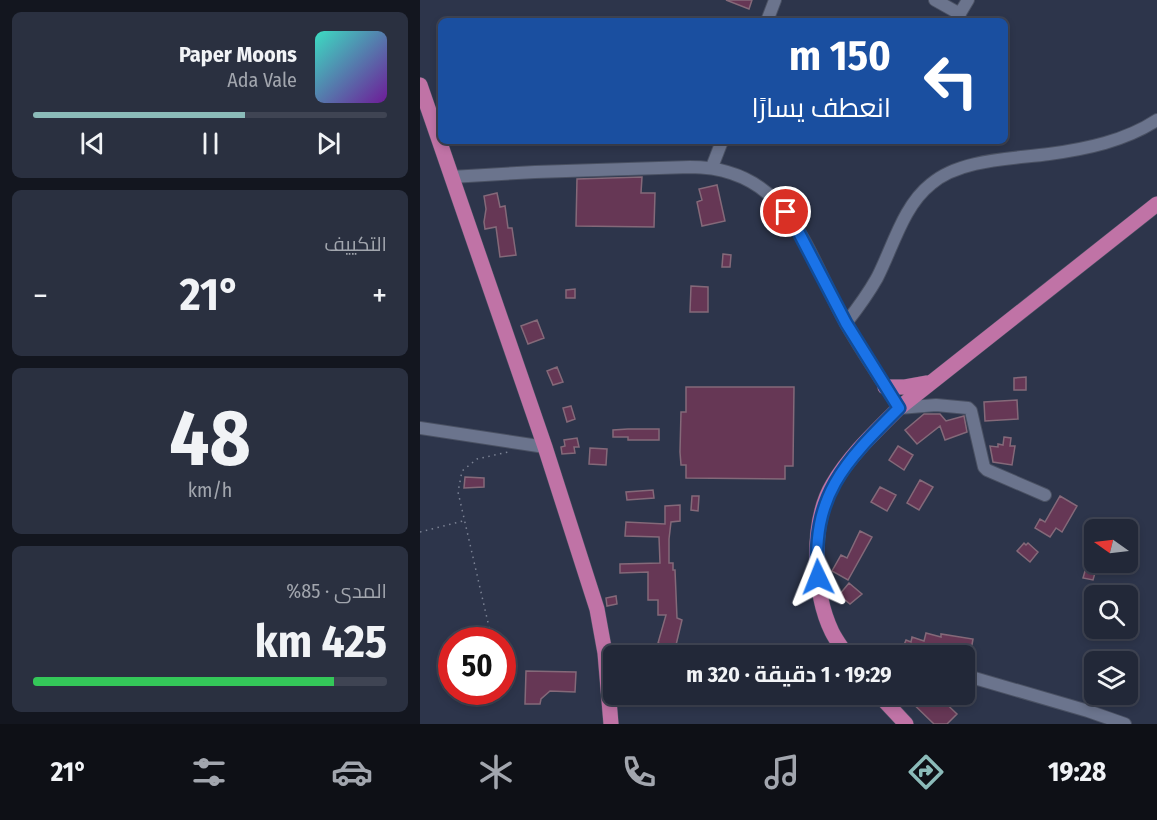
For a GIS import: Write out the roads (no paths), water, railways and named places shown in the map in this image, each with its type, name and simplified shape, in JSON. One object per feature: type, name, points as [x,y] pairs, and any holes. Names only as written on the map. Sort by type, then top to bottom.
[{"type":"main road","points":[[420,85],[438,138]]},
{"type":"main road","points":[[440,144],[545,447],[597,609],[605,653],[611,724]]},
{"type":"main road","points":[[840,645],[832,631],[820,590],[817,564],[818,536],[823,508],[832,484],[870,437],[899,408],[1157,204]]},
{"type":"main road","points":[[885,387],[905,387],[933,382]]},
{"type":"main road","points":[[888,705],[906,724]]},
{"type":"street","points":[[768,18],[775,0]]},
{"type":"street","points":[[935,0],[957,18],[968,0]]},
{"type":"street","points":[[846,323],[876,280],[915,201],[929,185],[942,176],[964,167],[1001,159],[1095,146],[1124,136],[1157,120]]},
{"type":"street","points":[[712,167],[721,144]]},
{"type":"street","points":[[451,177],[712,167],[739,174],[773,197],[786,212],[846,323],[899,408],[936,405],[968,408],[971,411],[984,466],[987,470],[1045,495]]},
{"type":"street","points":[[420,428],[545,447]]},
{"type":"street","points":[[975,678],[1125,724]]}]
